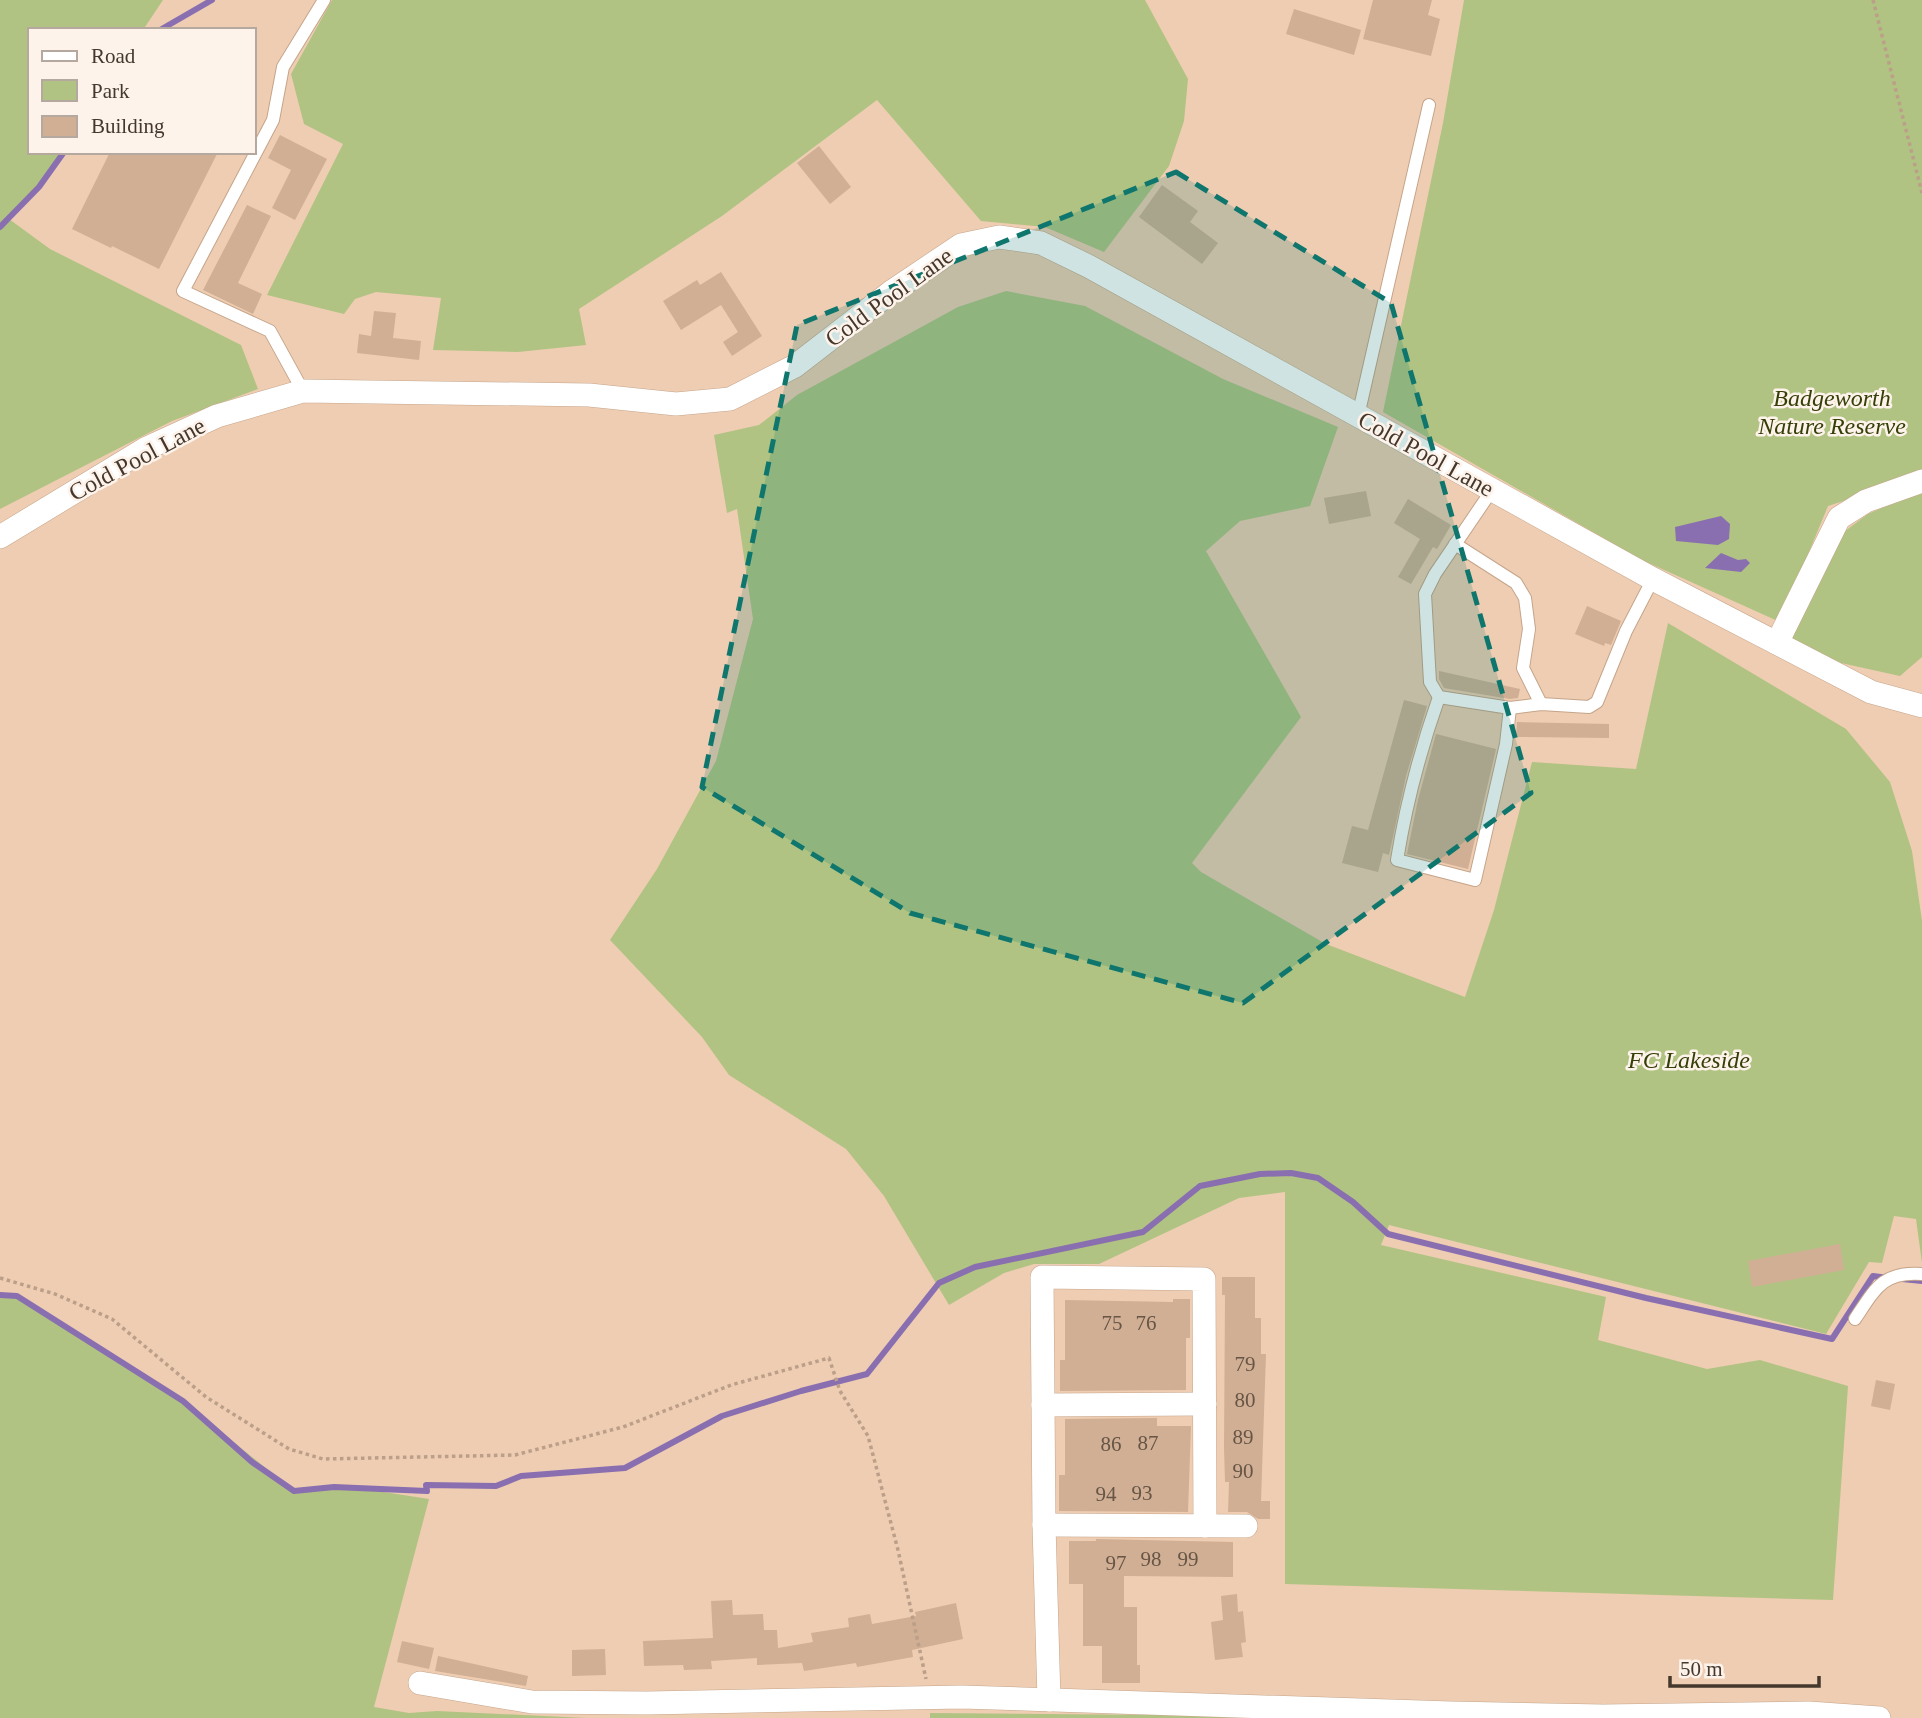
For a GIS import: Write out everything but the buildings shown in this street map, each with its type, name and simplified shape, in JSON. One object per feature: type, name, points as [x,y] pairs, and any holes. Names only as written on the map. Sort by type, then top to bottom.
[{"type":"street","name":"Cold Pool Lane","points":[[0,537],[145,449],[218,416],[303,391],[589,395],[676,404],[730,399],[795,366],[891,292],[961,245],[999,237],[1041,243],[1090,267],[1653,579],[1871,692],[1922,706]]},
{"type":"street","points":[[1777,643],[1839,518],[1866,501],[1922,481]]},
{"type":"street","points":[[1049,1700],[1044,1525],[1042,1277],[1204,1279],[1205,1526]]},
{"type":"street","points":[[1043,1405],[1205,1404]]},
{"type":"street","points":[[1044,1525],[1246,1527]]},
{"type":"street","points":[[420,1684],[532,1702],[647,1703],[924,1698],[1480,1716],[1604,1717],[1809,1713],[1880,1718]]},
{"type":"lane","points":[[256,152],[273,120],[284,67],[324,0]]},
{"type":"lane","points":[[1358,416],[1429,106]]},
{"type":"lane","points":[[255,154],[183,291],[270,331],[303,391]]},
{"type":"lane","points":[[1492,490],[1435,574],[1425,594],[1430,682],[1438,697],[1421,748],[1398,860],[1475,880],[1506,744],[1510,708]]},
{"type":"lane","points":[[1455,544],[1516,583],[1525,598],[1529,629],[1523,668],[1541,704]]},
{"type":"lane","points":[[1438,697],[1510,708],[1541,704],[1589,708],[1597,702],[1626,631],[1653,579]]},
{"type":"lane","points":[[1856,1319],[1877,1287],[1901,1272],[1922,1274]]},
{"type":"path","points":[[1873,0],[1922,192]]},
{"type":"path","points":[[0,1278],[55,1294],[112,1319],[206,1398],[289,1449],[323,1459],[515,1455],[623,1427],[731,1385],[829,1358],[839,1391],[868,1436],[898,1550],[928,1686],[924,1698]]},
{"type":"highlighted area","points":[[1176,172],[1391,303],[1531,793],[1243,1003],[910,913],[702,787],[797,325]]},
{"type":"green space","points":[[0,0],[163,0],[144,28],[28,28],[28,154],[61,154],[39,187],[9,219],[50,249],[241,345],[258,389],[172,421],[0,509]]},
{"type":"green space","points":[[332,0],[1145,0],[1188,79],[1184,121],[1169,166],[1104,252],[1045,227],[981,221],[877,100],[722,216],[579,309],[586,345],[518,352],[433,350],[441,298],[376,292],[355,299],[344,314],[267,295],[343,144],[304,124],[291,74]]},
{"type":"green space","name":"Badgeworth Nature Reserve","points":[[1464,0],[1922,0],[1922,472],[1828,506],[1780,622],[1642,560],[1383,412],[1443,123]]},
{"type":"green space","name":"FC Lakeside","points":[[1006,291],[1085,306],[1223,379],[1338,427],[1310,506],[1240,521],[1206,551],[1301,717],[1192,863],[1201,872],[1326,944],[1465,997],[1494,910],[1532,762],[1636,769],[1668,623],[1846,729],[1890,782],[1912,851],[1922,921],[1922,1263],[1916,1219],[1894,1216],[1882,1263],[1869,1262],[1826,1334],[1389,1225],[1381,1245],[1606,1297],[1598,1340],[1707,1369],[1760,1360],[1848,1386],[1833,1600],[1285,1584],[1285,1192],[1239,1198],[1099,1264],[1034,1264],[1004,1273],[949,1305],[884,1196],[846,1149],[729,1075],[702,1037],[610,940],[657,869],[716,761],[753,619],[737,509],[727,513],[714,435],[759,425],[797,395],[958,307]]},
{"type":"green space","points":[[1922,490],[1922,657],[1900,676],[1841,663],[1784,637],[1833,540],[1868,514]]},
{"type":"green space","points":[[0,1295],[17,1296],[183,1401],[294,1491],[358,1488],[429,1499],[374,1707],[409,1713],[437,1711],[587,1718],[0,1718]]},
{"type":"green space","points":[[930,1713],[1265,1716],[930,1718]]},
{"type":"shaded area","points":[[1721,516],[1730,524],[1729,539],[1718,545],[1676,541],[1675,527]]},
{"type":"shaded area","points":[[1721,553],[1738,560],[1746,559],[1750,563],[1741,572],[1705,568]]},
{"type":"waterway","points":[[163,28],[212,0]]},
{"type":"waterway","points":[[0,227],[39,187],[63,154]]},
{"type":"waterway","points":[[0,1295],[17,1296],[183,1401],[252,1462],[294,1491],[334,1487],[427,1491],[426,1485],[496,1486],[521,1476],[625,1468],[722,1416],[867,1374],[939,1283],[975,1267],[1143,1232],[1200,1186],[1260,1174],[1291,1173],[1318,1178],[1353,1202],[1388,1234],[1646,1298],[1832,1339],[1873,1276],[1888,1278]]},
{"type":"waterway","points":[[1902,1279],[1922,1281]]}]
